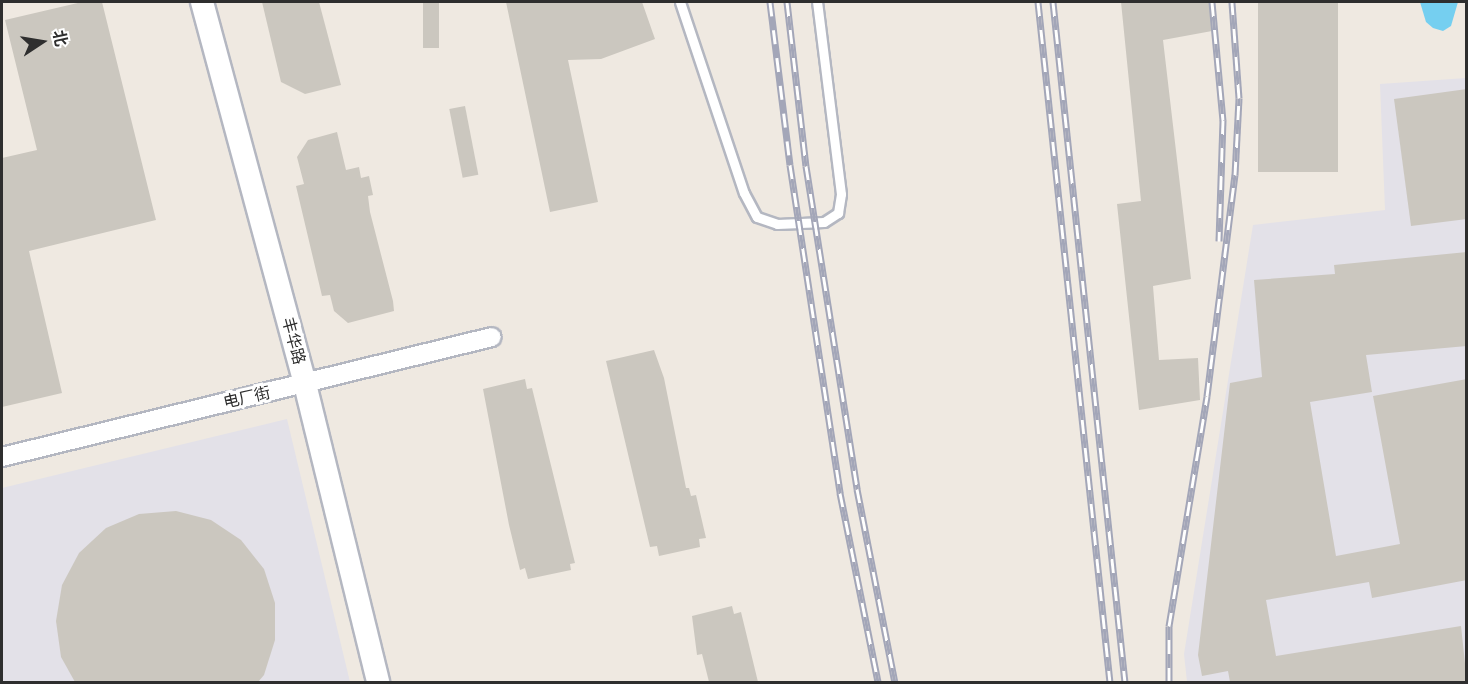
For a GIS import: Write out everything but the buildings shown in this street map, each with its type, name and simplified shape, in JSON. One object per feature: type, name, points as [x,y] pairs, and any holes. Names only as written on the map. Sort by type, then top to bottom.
[{"type":"street","name":"丰华路","points":[[202,2],[305,384],[378,682]]},
{"type":"street","name":"电厂街","points":[[2,457],[492,337]]},
{"type":"lane","points":[[680,2],[744,193],[757,217],[777,224],[824,222],[838,213],[841,194],[817,2]]},
{"type":"shaded area","points":[[1466,78],[1466,682],[1187,682],[1184,654],[1253,225],[1385,210],[1380,84]]},
{"type":"shaded area","points":[[287,419],[350,682],[2,682],[2,488]]},
{"type":"water","points":[[1420,2],[1458,2],[1451,26],[1443,31],[1433,28],[1426,22]]},
{"type":"railway","points":[[770,2],[790,165],[840,493],[878,682]]},
{"type":"railway","points":[[787,2],[806,166],[857,489],[895,682]]},
{"type":"railway","points":[[1038,2],[1110,682]]},
{"type":"railway","points":[[1053,2],[1125,682]]},
{"type":"railway","points":[[1212,2],[1223,120],[1219,241]]},
{"type":"railway","points":[[1169,682],[1169,626],[1207,396],[1235,175],[1239,98],[1232,2]]}]
